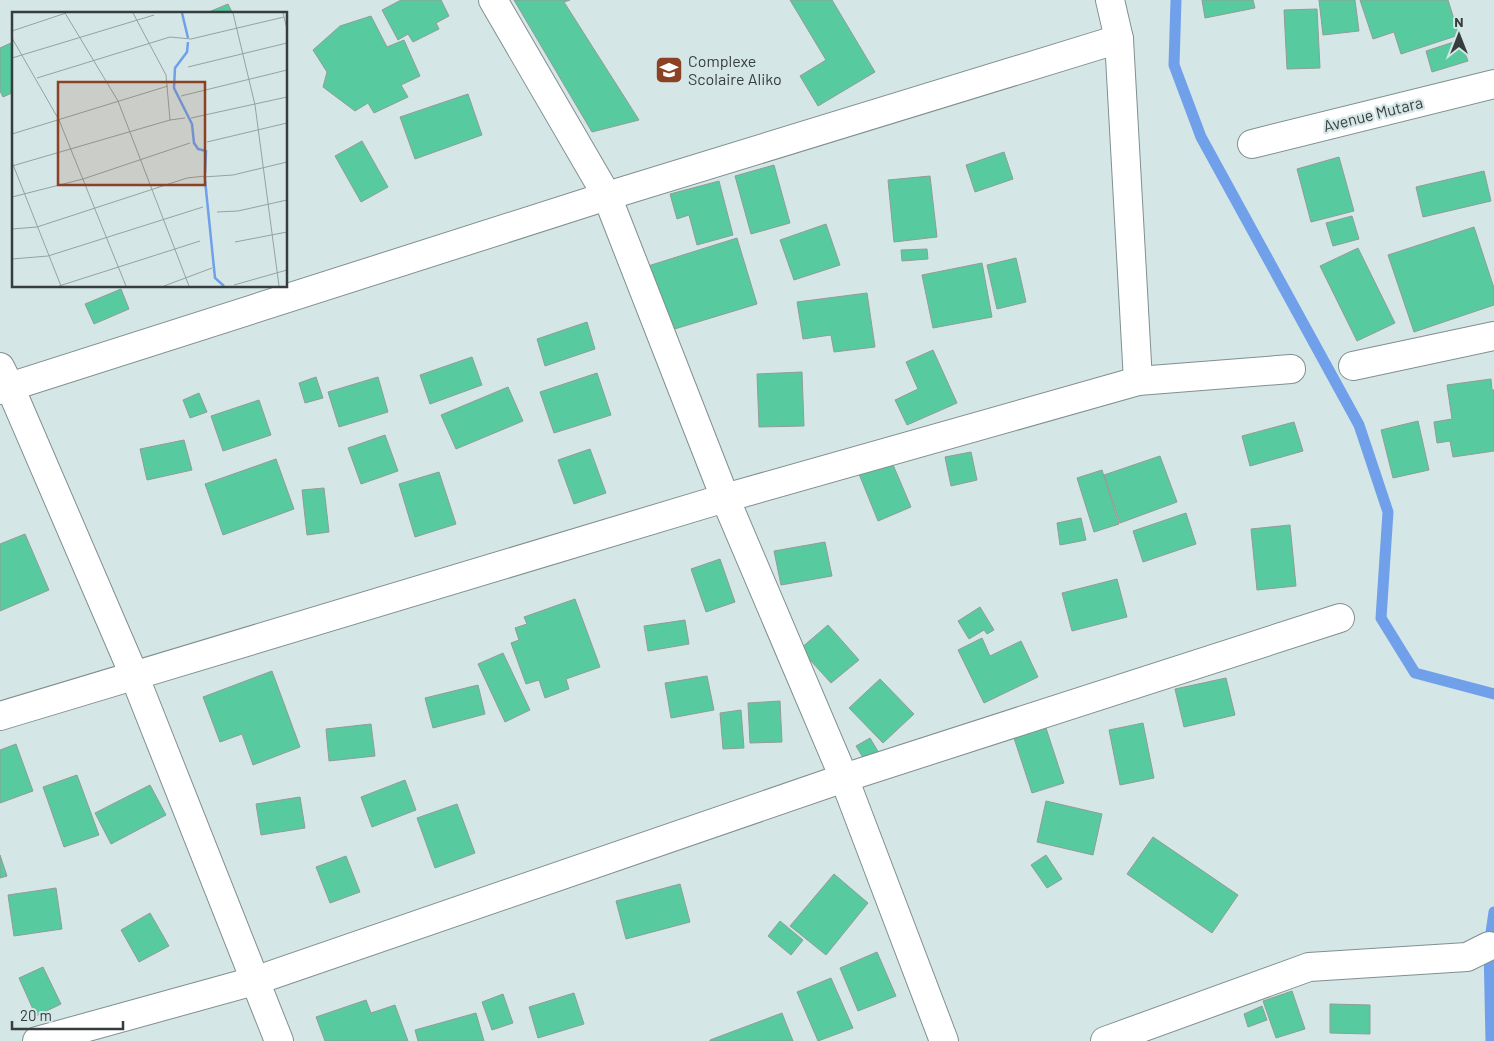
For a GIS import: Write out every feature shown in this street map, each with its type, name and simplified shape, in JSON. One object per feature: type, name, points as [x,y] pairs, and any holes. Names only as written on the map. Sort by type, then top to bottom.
[{"type":"street","points":[[493,0],[607,196],[725,498],[844,778],[944,1041]]},
{"type":"street","points":[[1110,0],[1118,39],[1138,381]]},
{"type":"street","points":[[279,1041],[134,675],[4,381],[1118,39]]},
{"type":"street","name":"Avenue Mutara","points":[[1252,144],[1494,84]]},
{"type":"street","points":[[1353,366],[1494,336]]},
{"type":"street","points":[[0,716],[725,498],[1138,381],[1291,369]]},
{"type":"street","points":[[37,1041],[254,981],[844,778],[1340,618]]},
{"type":"street","points":[[1105,1041],[1308,967],[1483,953]]},
{"type":"building","points":[[401,0],[441,0],[449,16],[436,23],[439,29],[413,42],[408,34],[398,40],[382,10]]},
{"type":"building","points":[[514,0],[570,0],[564,2],[639,120],[592,132]]},
{"type":"building","points":[[790,0],[832,0],[875,72],[818,106],[800,76],[826,60]]},
{"type":"building","points":[[1202,0],[1253,0],[1255,8],[1205,18]]},
{"type":"building","points":[[1319,0],[1355,0],[1359,31],[1323,35]]},
{"type":"building","points":[[1360,0],[1448,0],[1459,35],[1401,54],[1394,32],[1373,39]]},
{"type":"building","points":[[228,4],[232,12],[209,12]]},
{"type":"building","points":[[1317,9],[1320,68],[1287,69],[1284,10]]},
{"type":"building","points":[[371,16],[387,47],[404,40],[420,76],[401,85],[408,97],[374,113],[368,103],[355,111],[323,87],[327,72],[313,50],[340,26]]},
{"type":"building","points":[[1460,40],[1468,61],[1432,72],[1426,51]]},
{"type":"building","points":[[12,42],[12,93],[3,97],[0,91],[0,48]]},
{"type":"building","points":[[468,94],[482,135],[415,159],[400,117]]},
{"type":"building","points":[[362,141],[388,187],[361,202],[335,156]]},
{"type":"building","points":[[1004,152],[1013,179],[975,192],[966,165]]},
{"type":"building","points":[[1339,157],[1354,211],[1311,222],[1297,169]]},
{"type":"building","points":[[774,165],[790,223],[751,234],[735,176]]},
{"type":"building","points":[[1484,171],[1491,201],[1423,217],[1416,187]]},
{"type":"building","points":[[930,176],[937,237],[894,242],[888,180]]},
{"type":"building","points":[[719,181],[733,235],[697,245],[689,215],[677,219],[670,194]]},
{"type":"building","points":[[1352,216],[1359,239],[1333,246],[1326,223]]},
{"type":"building","points":[[826,224],[840,265],[794,280],[780,240]]},
{"type":"building","points":[[1474,227],[1494,288],[1494,305],[1414,332],[1388,255]]},
{"type":"building","points":[[737,238],[757,304],[668,331],[648,266]]},
{"type":"building","points":[[1358,248],[1395,323],[1357,341],[1320,266]]},
{"type":"building","points":[[927,249],[928,259],[902,261],[901,250]]},
{"type":"building","points":[[1016,258],[1026,302],[997,309],[987,265]]},
{"type":"building","points":[[982,263],[992,317],[933,328],[922,275]]},
{"type":"building","points":[[121,289],[129,309],[94,324],[85,304]]},
{"type":"building","points":[[867,293],[875,347],[834,352],[831,335],[803,339],[797,302]]},
{"type":"building","points":[[587,322],[595,349],[545,366],[537,339]]},
{"type":"building","points":[[933,350],[957,403],[907,425],[895,400],[918,389],[906,362]]},
{"type":"building","points":[[472,357],[482,385],[430,404],[420,375]]},
{"type":"building","points":[[802,372],[804,426],[759,427],[757,374]]},
{"type":"building","points":[[597,373],[611,415],[554,433],[540,392]]},
{"type":"building","points":[[316,377],[323,398],[305,403],[299,383]]},
{"type":"building","points":[[378,377],[388,412],[339,427],[328,392]]},
{"type":"building","points":[[1491,379],[1492,390],[1494,390],[1494,451],[1453,457],[1450,441],[1437,443],[1434,422],[1452,419],[1447,385]]},
{"type":"building","points":[[508,387],[523,421],[456,449],[441,415]]},
{"type":"building","points":[[199,393],[207,412],[190,418],[183,400]]},
{"type":"building","points":[[259,400],[271,435],[223,451],[211,416]]},
{"type":"building","points":[[1418,421],[1429,470],[1393,478],[1381,430]]},
{"type":"building","points":[[1294,422],[1303,451],[1250,466],[1242,436]]},
{"type":"building","points":[[385,435],[398,471],[361,484],[348,448]]},
{"type":"building","points":[[184,440],[192,470],[147,480],[140,449]]},
{"type":"building","points":[[590,449],[606,493],[574,504],[558,460]]},
{"type":"building","points":[[971,452],[977,480],[951,486],[945,457]]},
{"type":"building","points":[[1160,456],[1177,502],[1120,523],[1104,475]]},
{"type":"building","points":[[276,459],[294,509],[223,535],[205,484]]},
{"type":"building","points":[[891,460],[911,507],[878,521],[859,474]]},
{"type":"building","points":[[1102,470],[1119,524],[1094,532],[1077,478]]},
{"type":"building","points":[[439,472],[456,524],[415,537],[399,484]]},
{"type":"building","points":[[324,488],[329,532],[307,535],[302,490]]},
{"type":"building","points":[[1186,513],[1196,544],[1143,562],[1133,531]]},
{"type":"building","points":[[1081,518],[1086,540],[1060,545],[1057,523]]},
{"type":"building","points":[[1290,525],[1296,586],[1257,590],[1251,529]]},
{"type":"building","points":[[25,534],[49,590],[0,611],[0,544]]},
{"type":"building","points":[[825,542],[832,576],[781,585],[774,551]]},
{"type":"building","points":[[720,559],[735,602],[706,612],[691,569]]},
{"type":"building","points":[[1117,579],[1127,617],[1072,631],[1062,593]]},
{"type":"building","points":[[575,599],[600,667],[566,679],[569,689],[545,698],[539,680],[526,684],[511,643],[519,640],[515,628],[527,624],[524,617]]},
{"type":"building","points":[[980,607],[994,630],[987,634],[984,630],[969,639],[958,621]]},
{"type":"building","points":[[685,620],[689,644],[648,651],[644,626]]},
{"type":"building","points":[[828,625],[859,660],[831,683],[800,649]]},
{"type":"building","points":[[982,638],[990,656],[1021,641],[1038,677],[984,703],[958,650]]},
{"type":"building","points":[[503,653],[530,710],[505,722],[478,664]]},
{"type":"building","points":[[272,671],[300,747],[253,765],[242,734],[220,742],[203,697]]},
{"type":"building","points":[[707,676],[714,710],[671,718],[665,683]]},
{"type":"building","points":[[1226,678],[1235,715],[1184,727],[1175,689]]},
{"type":"building","points":[[880,679],[914,714],[883,743],[849,708]]},
{"type":"building","points":[[478,685],[485,714],[433,728],[425,698]]},
{"type":"building","points":[[780,701],[782,742],[750,743],[748,703]]},
{"type":"building","points":[[741,710],[744,748],[723,749],[720,713]]},
{"type":"building","points":[[1143,723],[1154,778],[1120,785],[1109,730]]},
{"type":"building","points":[[371,724],[375,756],[329,761],[326,729]]},
{"type":"building","points":[[1045,725],[1064,783],[1032,793],[1013,735]]},
{"type":"building","points":[[870,738],[879,753],[865,761],[856,746]]},
{"type":"building","points":[[16,744],[33,791],[0,803],[0,750]]},
{"type":"building","points":[[77,775],[99,835],[64,847],[43,787]]},
{"type":"building","points":[[405,780],[416,810],[372,827],[361,797]]},
{"type":"building","points":[[150,785],[166,815],[111,844],[95,813]]},
{"type":"building","points":[[300,797],[305,828],[261,835],[256,804]]},
{"type":"building","points":[[1046,801],[1102,814],[1093,855],[1037,842]]},
{"type":"building","points":[[457,804],[475,853],[435,868],[417,818]]},
{"type":"building","points":[[1153,837],[1238,895],[1212,933],[1127,874]]},
{"type":"building","points":[[0,855],[7,876],[0,878]]},
{"type":"building","points":[[1046,855],[1062,879],[1047,888],[1031,865]]},
{"type":"building","points":[[346,856],[360,892],[330,903],[316,867]]},
{"type":"building","points":[[834,874],[868,903],[826,955],[790,926]]},
{"type":"building","points":[[680,884],[690,922],[626,939],[616,901]]},
{"type":"building","points":[[56,888],[62,929],[14,936],[8,895]]},
{"type":"building","points":[[150,913],[169,946],[139,962],[121,930]]},
{"type":"building","points":[[780,921],[803,940],[791,955],[768,936]]},
{"type":"building","points":[[877,952],[896,996],[858,1011],[840,968]]},
{"type":"building","points":[[43,967],[61,1004],[36,1016],[19,978]]},
{"type":"building","points":[[831,978],[853,1028],[818,1041],[797,992]]},
{"type":"building","points":[[1292,991],[1305,1029],[1276,1038],[1263,1001]]},
{"type":"building","points":[[574,993],[584,1024],[538,1038],[529,1007]]},
{"type":"building","points":[[503,994],[513,1023],[492,1030],[482,1002]]},
{"type":"building","points":[[366,1000],[371,1013],[395,1005],[408,1041],[325,1041],[316,1017]]},
{"type":"building","points":[[1330,1004],[1370,1005],[1370,1034],[1330,1033]]},
{"type":"building","points":[[1262,1006],[1267,1020],[1248,1027],[1244,1014]]},
{"type":"building","points":[[476,1013],[484,1041],[418,1041],[415,1030]]},
{"type":"building","points":[[782,1013],[793,1041],[710,1041],[710,1040]]},
{"type":"waterway","points":[[1176,0],[1174,65],[1201,137],[1359,425],[1388,512],[1381,618],[1415,673],[1494,694]]},
{"type":"waterway","points":[[1491,1041],[1489,946],[1494,912]]},
{"type":"place","name":"Complexe Scolaire Aliko","points":[[669,70]]}]
